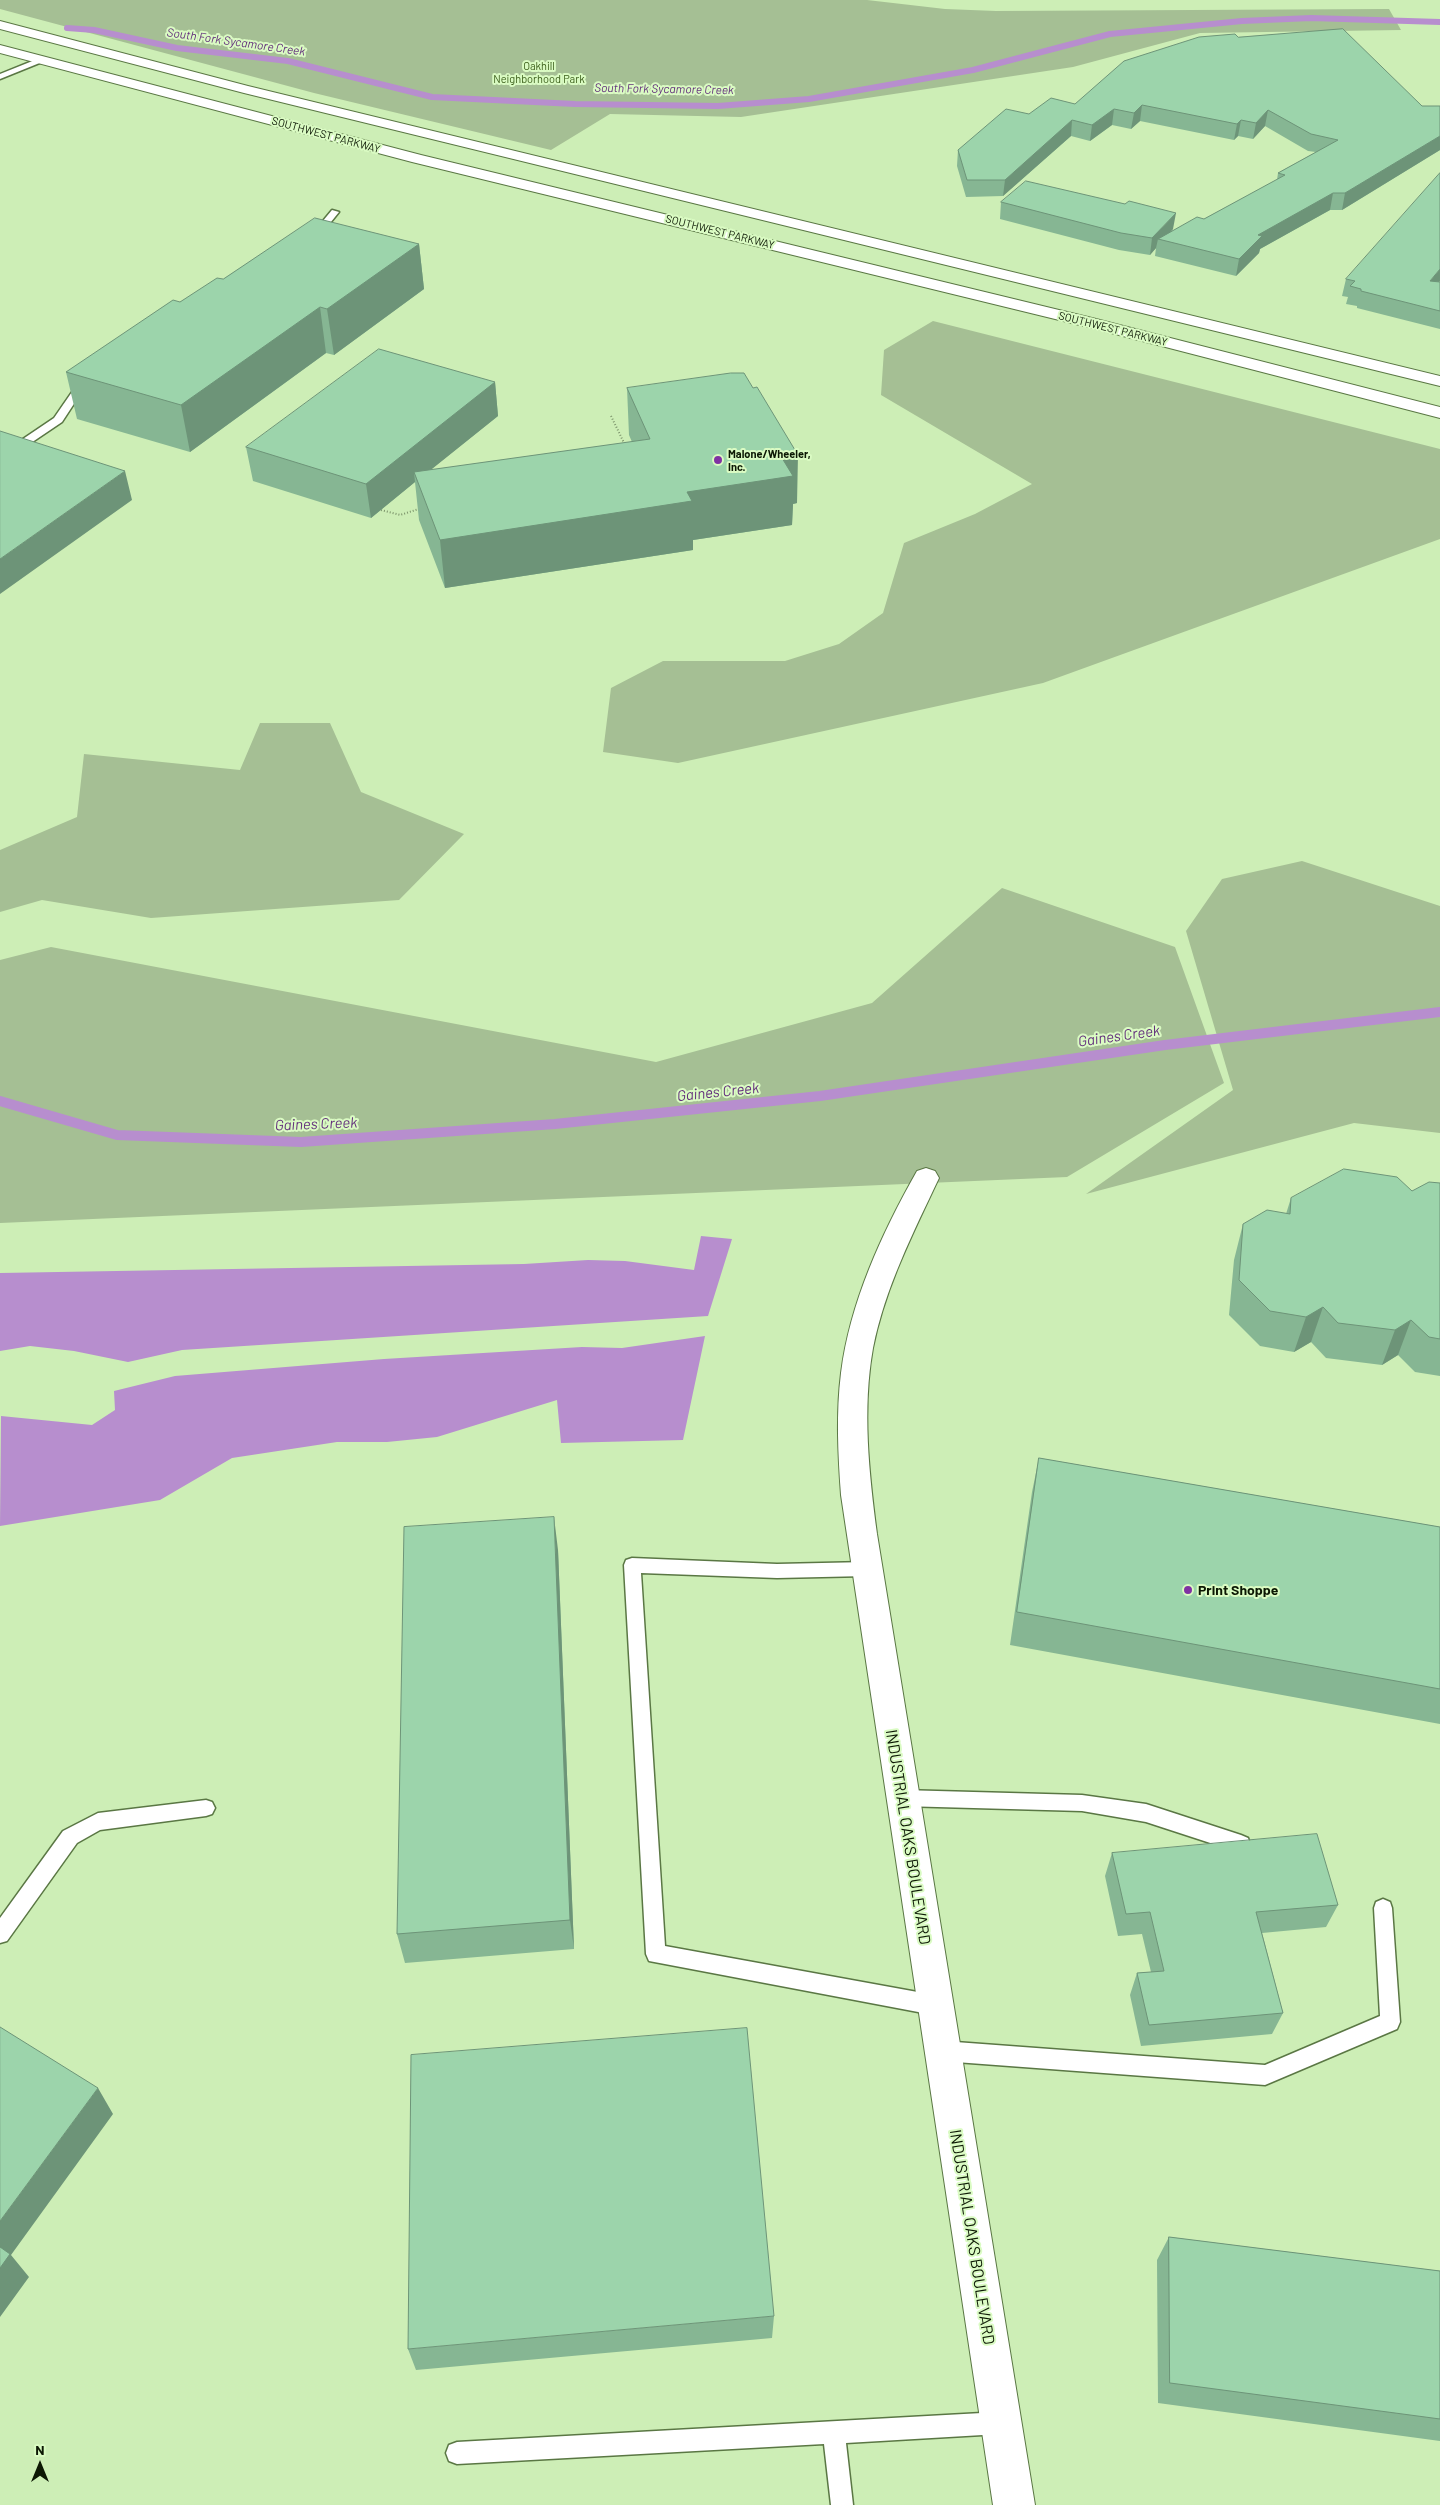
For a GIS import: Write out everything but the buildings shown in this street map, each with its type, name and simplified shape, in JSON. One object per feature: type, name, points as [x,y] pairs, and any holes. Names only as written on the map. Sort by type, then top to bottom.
[{"type":"main road","name":"SOUTHWEST PARKWAY","points":[[0,25],[254,92],[1440,382]]},
{"type":"main road","name":"SOUTHWEST PARKWAY","points":[[0,49],[402,155],[1096,324],[1440,413]]},
{"type":"main road","name":"INDUSTRIAL OAKS BOULEVARD","points":[[926,1178],[878,1282],[860,1341],[852,1414],[854,1479],[866,1569],[887,1690],[901,1798],[1014,2505]]},
{"type":"lane","points":[[0,76],[43,60]]},
{"type":"lane","points":[[308,241],[315,237],[335,212]]},
{"type":"lane","points":[[18,447],[58,420],[77,391],[93,380]]},
{"type":"lane","points":[[866,1569],[777,1571],[632,1564],[656,1954],[934,2005]]},
{"type":"lane","points":[[901,1798],[1082,1803],[1146,1813],[1241,1844]]},
{"type":"lane","points":[[0,1934],[70,1837],[98,1822],[206,1808]]},
{"type":"lane","points":[[941,2051],[1265,2075],[1390,2022],[1383,1908]]},
{"type":"lane","points":[[457,2453],[1002,2423]]},
{"type":"lane","points":[[834,2431],[842,2505]]},
{"type":"path","points":[[611,416],[628,450]]},
{"type":"path","points":[[381,510],[400,515],[430,507]]},
{"type":"green space","name":"Oakhill Neighborhood Park","points":[[0,0],[867,0],[945,9],[996,11],[1389,9],[1401,30],[1200,33],[1073,67],[741,117],[610,114],[551,150],[314,93],[0,9]]},
{"type":"green space","points":[[933,321],[1440,449],[1440,539],[1043,683],[678,763],[603,752],[611,688],[663,661],[785,661],[839,644],[883,613],[904,543],[975,514],[1032,484],[881,395],[884,350]]},
{"type":"green space","points":[[260,723],[330,723],[361,792],[464,834],[399,900],[151,918],[42,900],[0,912],[0,850],[77,817],[84,754],[240,770]]},
{"type":"green space","points":[[1302,861],[1440,906],[1440,1133],[1354,1123],[1086,1194],[1233,1090],[1186,931],[1222,879]]},
{"type":"green space","points":[[1002,888],[1175,947],[1224,1083],[1067,1177],[0,1223],[0,960],[51,947],[656,1062],[872,1003]]},
{"type":"shaded area","points":[[701,1236],[732,1239],[708,1316],[182,1350],[128,1362],[74,1351],[30,1346],[0,1351],[0,1273],[524,1264],[588,1260],[625,1261],[694,1270]]},
{"type":"shaded area","points":[[705,1336],[683,1440],[561,1443],[557,1400],[437,1437],[387,1442],[337,1442],[232,1458],[160,1500],[0,1526],[1,1416],[92,1425],[115,1410],[114,1391],[175,1376],[384,1359],[582,1347],[622,1348]]},
{"type":"waterway","name":"South Fork Sycamore Creek","points":[[67,28],[94,30],[177,48],[288,61],[432,97],[575,104],[718,106],[809,99],[973,70],[1110,34],[1242,21],[1311,18],[1440,22]]},
{"type":"waterway","name":"Gaines Creek","points":[[0,1101],[117,1135],[301,1142],[555,1124],[820,1096],[1165,1045],[1440,1012]]},
{"type":"place","name":"Malone/Wheeler, Inc.","points":[[718,460]]},
{"type":"place","name":"Print Shoppe","points":[[1188,1590]]}]
